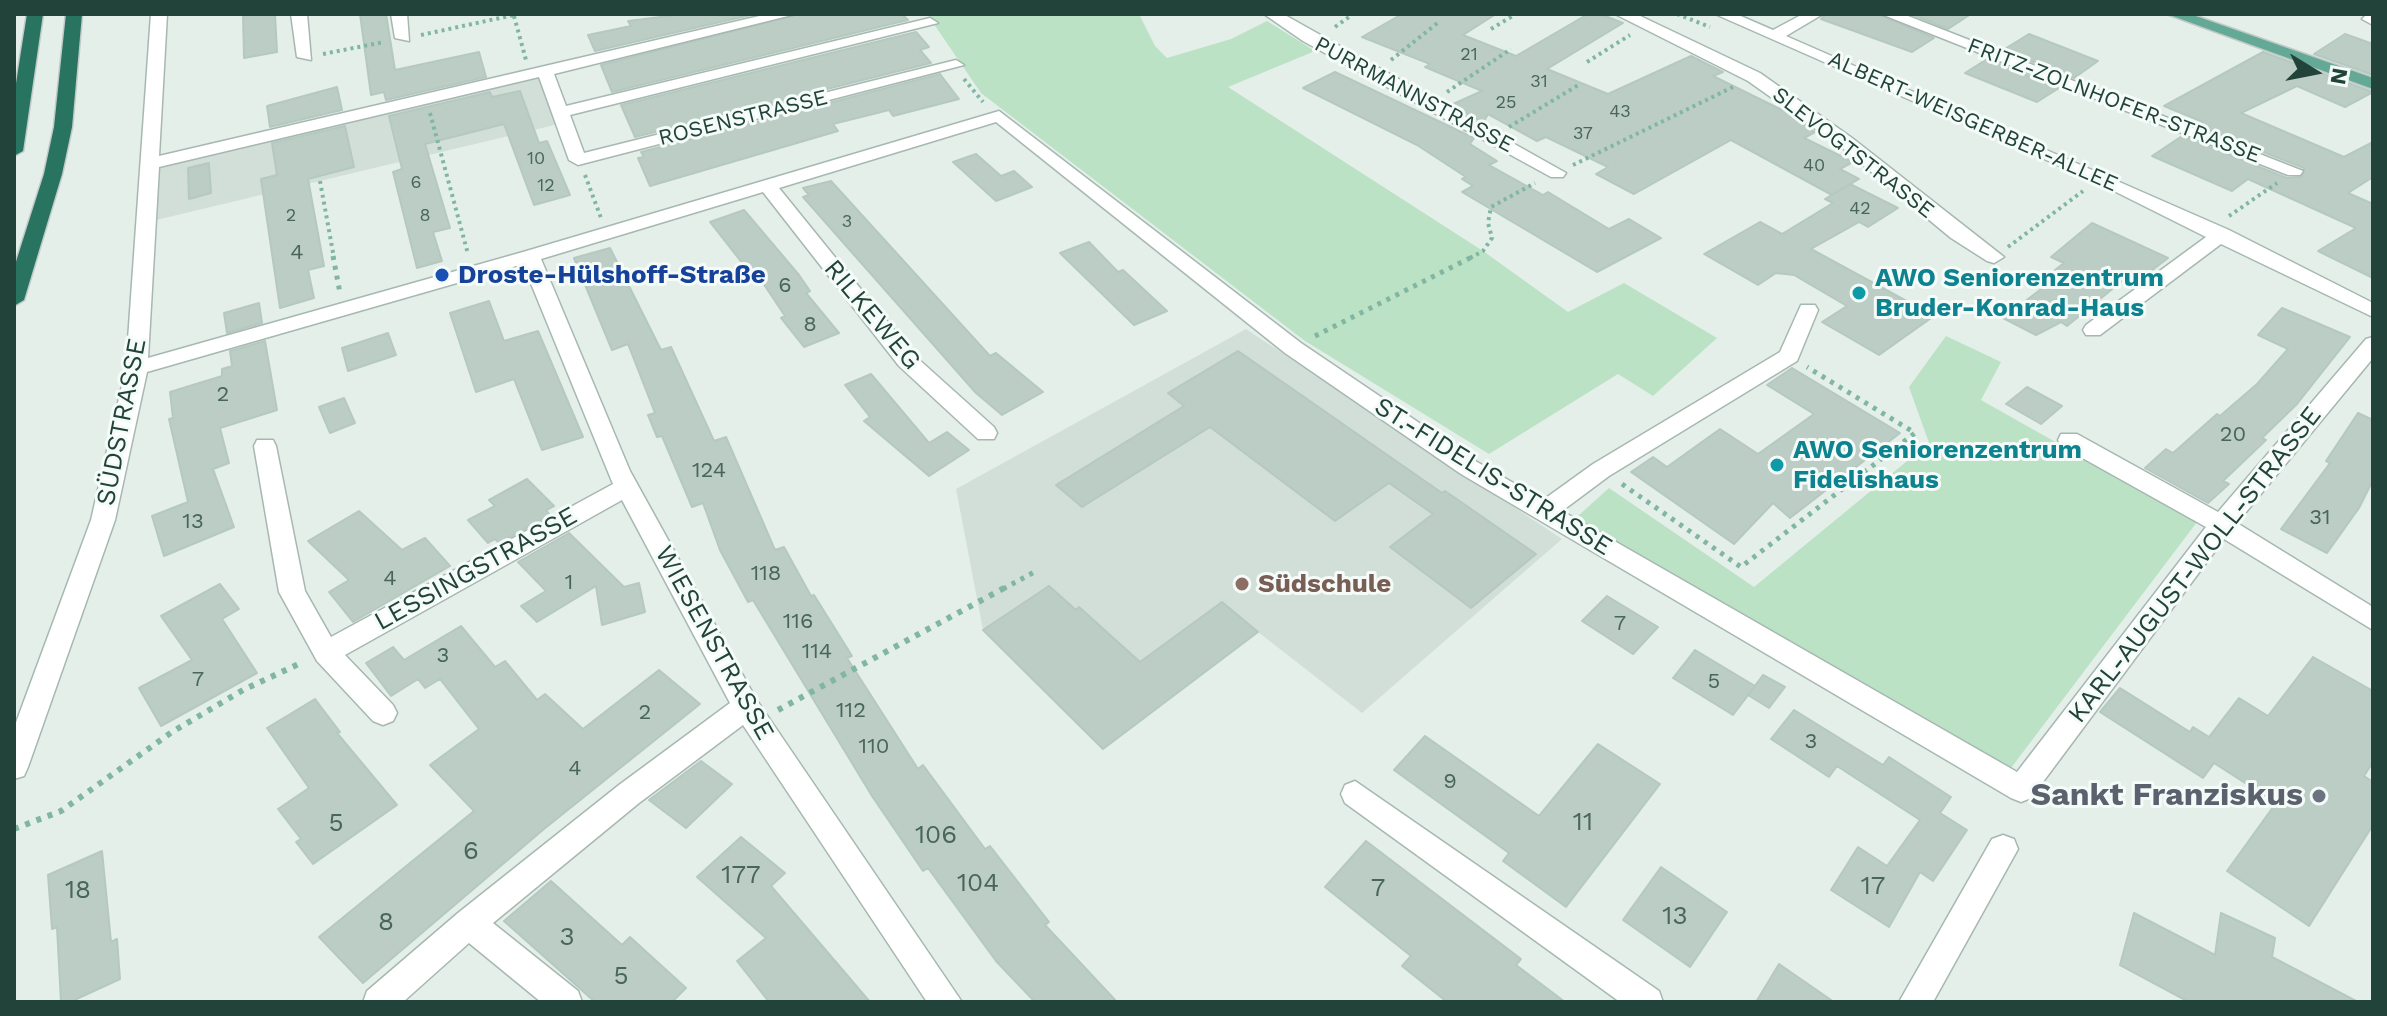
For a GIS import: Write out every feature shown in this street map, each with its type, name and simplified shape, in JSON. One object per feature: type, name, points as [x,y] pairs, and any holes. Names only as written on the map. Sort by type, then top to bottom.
[{"type":"highway","points":[[14,151],[35,14]]},
{"type":"highway","points":[[14,300],[53,174],[63,127],[74,14]]},
{"type":"main road","points":[[2175,14],[2373,84]]},
{"type":"street","name":"SÜDSTRASSE","points":[[14,767],[103,520],[137,368],[159,14]]},
{"type":"street","points":[[299,14],[305,57]]},
{"type":"street","points":[[399,14],[403,38]]},
{"type":"street","points":[[152,163],[788,14]]},
{"type":"street","name":"PURRMANNSTRASSE","points":[[1272,14],[1557,173]]},
{"type":"street","name":"SLEVOGTSTRASSE","points":[[1623,14],[1754,77],[1846,142],[1958,234],[1994,257]]},
{"type":"street","name":"ALBERT-WEISGERBER-ALLEE","points":[[1723,14],[2100,177],[2373,311]]},
{"type":"street","points":[[1774,36],[1815,14]]},
{"type":"street","name":"FRITZ-ZOLNHOFER-STRASSE","points":[[1889,14],[2294,171]]},
{"type":"street","name":"ROSENSTRASSE","points":[[559,113],[930,23]]},
{"type":"street","name":"ROSENSTRASSE","points":[[537,74],[559,113],[578,160],[956,65]]},
{"type":"street","name":"ST.-FIDELIS-STRASSE","points":[[768,186],[999,116],[1293,348],[1469,468],[2021,789]]},
{"type":"street","points":[[137,368],[768,186]]},
{"type":"street","name":"RILKEWEG","points":[[768,186],[907,361],[986,433]]},
{"type":"street","points":[[2093,330],[2216,232]]},
{"type":"street","name":"WIESENSTRASSE","points":[[530,256],[627,487],[751,714],[946,1002]]},
{"type":"street","points":[[1544,511],[1601,470],[1789,356],[1808,310]]},
{"type":"street","name":"KARL-AUGUST-WOLL-STRASSE","points":[[2021,789],[2221,525],[2373,344]]},
{"type":"street","points":[[2069,440],[2221,525],[2373,620]]},
{"type":"street","points":[[265,446],[292,592],[326,653],[383,713]]},
{"type":"street","name":"LESSINGSTRASSE","points":[[326,653],[530,537],[627,487]]},
{"type":"street","points":[[379,1002],[469,923],[751,714]]},
{"type":"street","points":[[1355,794],[1647,1002]]},
{"type":"street","points":[[1915,1002],[2003,849]]},
{"type":"street","points":[[469,923],[566,1002]]},
{"type":"path","points":[[514,14],[537,74]]},
{"type":"path","points":[[1491,29],[1516,14]]},
{"type":"path","points":[[1369,69],[1395,58],[1440,21]]},
{"type":"path","points":[[1587,62],[1648,24]]},
{"type":"path","points":[[1428,101],[1459,87],[1511,49]]},
{"type":"path","points":[[1293,348],[1483,251],[1492,238],[1488,223],[1491,207],[1754,77]]},
{"type":"path","points":[[1490,135],[1537,113],[1580,84]]},
{"type":"path","points":[[427,100],[468,253]]},
{"type":"path","points":[[2216,232],[2294,171]]},
{"type":"path","points":[[1994,257],[2100,177]]},
{"type":"path","points":[[320,181],[337,278]]},
{"type":"path","points":[[589,187],[600,216]]},
{"type":"path","points":[[1601,470],[1741,567],[1915,433],[1789,356]]},
{"type":"path","points":[[751,714],[1038,570]]},
{"type":"path","points":[[14,829],[32,825],[61,811],[172,732],[243,690],[326,653]]},
{"type":"shaded area","points":[[545,72],[563,123],[148,222],[152,163]]},
{"type":"shaded area","name":"Südschule","points":[[1246,329],[1562,539],[1362,713],[1258,632],[1103,749],[983,630],[956,489]]},
{"type":"green space","points":[[927,14],[1139,14],[1155,46],[1167,58],[1231,39],[1267,21],[1315,51],[1228,87],[1483,251],[1568,312],[1624,283],[1717,338],[1653,396],[1618,374],[1489,454],[1305,341],[981,93]]},
{"type":"green space","points":[[1946,336],[2001,362],[1981,400],[2197,522],[2011,768],[1568,525],[1609,488],[1754,587],[1929,443],[1909,387]]},
{"type":"building","points":[[243,14],[275,14],[277,52],[244,58]]},
{"type":"building","points":[[360,14],[386,14],[395,70],[479,52],[486,77],[386,100],[384,92],[371,95]]},
{"type":"building","points":[[685,14],[755,14],[595,51],[588,35],[631,26],[628,21]]},
{"type":"building","points":[[799,14],[902,14],[908,20],[612,92],[601,65]]},
{"type":"building","points":[[1402,14],[1496,14],[1463,35],[1516,56],[1588,14],[1600,14],[1623,23],[1547,69],[1608,94],[1691,56],[1723,72],[1713,76],[1788,113],[1815,132],[1804,138],[1853,162],[1840,169],[1859,179],[1832,195],[1731,140],[1634,194],[1596,174],[1608,167],[1546,137],[1537,141],[1488,114],[1483,123],[1451,105],[1482,91],[1425,67],[1430,64],[1362,37]]},
{"type":"building","points":[[1826,14],[1878,14],[1934,38],[1912,52],[1821,19]]},
{"type":"building","points":[[1911,14],[1971,14],[1948,29]]},
{"type":"building","points":[[916,32],[929,47],[920,50],[931,63],[635,137],[621,105]]},
{"type":"building","points":[[2029,34],[2098,61],[2074,78],[2003,50]]},
{"type":"building","points":[[2345,34],[2373,44],[2373,75],[2314,54]]},
{"type":"building","points":[[2263,52],[2373,92],[2345,107],[2297,86],[2241,113],[2344,157],[2373,142],[2373,177],[2348,193],[2373,204],[2373,278],[2318,251],[2356,228],[2248,179],[2232,191],[2152,156],[2182,136],[2287,178],[2302,177],[2304,168],[2197,126],[2203,122],[2164,106]]},
{"type":"building","points":[[1987,59],[2059,88],[2037,102],[1965,73]]},
{"type":"building","points":[[1335,72],[1474,138],[1470,144],[1497,161],[1489,165],[1543,195],[1548,192],[1609,229],[1629,219],[1661,238],[1597,272],[1462,192],[1473,186],[1462,179],[1466,177],[1417,145],[1303,88]]},
{"type":"building","points":[[940,74],[959,99],[893,116],[889,110],[833,124],[838,131],[650,186],[638,158],[644,157],[641,152]]},
{"type":"building","points":[[337,87],[342,110],[270,127],[267,106]]},
{"type":"building","points":[[520,91],[539,143],[547,141],[570,195],[534,205],[504,124],[425,144],[450,228],[433,232],[442,261],[417,268],[393,172],[402,169],[389,116],[490,92],[492,97]]},
{"type":"building","points":[[345,126],[354,167],[308,179],[324,266],[308,270],[314,298],[280,308],[261,179],[277,175],[272,143]]},
{"type":"building","points":[[976,154],[1001,176],[1014,171],[1032,187],[996,201],[953,162]]},
{"type":"building","points":[[209,163],[211,193],[189,199],[188,168]]},
{"type":"building","points":[[831,181],[990,356],[996,353],[1043,392],[1002,415],[976,393],[803,197],[809,195],[803,188]]},
{"type":"building","name":"AWO Seniorenzentrum Bruder-Konrad-Haus","points":[[1850,184],[1898,208],[1868,227],[1859,222],[1811,249],[1934,316],[1879,355],[1822,322],[1847,306],[1794,275],[1776,273],[1758,285],[1704,254],[1760,222],[1782,234],[1833,203],[1825,199]]},
{"type":"building","points":[[744,210],[799,275],[810,291],[806,293],[839,333],[804,347],[781,318],[785,316],[761,280],[757,282],[710,222]]},
{"type":"building","points":[[2092,223],[2168,258],[2142,278],[2132,273],[2067,326],[2061,322],[2036,335],[2003,318],[2061,274],[2055,270],[2064,263],[2051,257]]},
{"type":"building","points":[[1089,242],[1118,272],[1123,270],[1167,311],[1134,325],[1060,253]]},
{"type":"building","points":[[610,248],[661,350],[671,347],[714,441],[726,437],[775,550],[784,547],[811,596],[814,595],[852,656],[847,658],[918,769],[923,765],[985,849],[990,846],[1049,922],[1045,925],[1117,1002],[1035,1002],[996,961],[928,868],[923,871],[872,796],[753,600],[748,602],[720,550],[703,503],[692,507],[662,436],[657,437],[648,415],[655,413],[628,344],[612,350],[574,258]]},
{"type":"building","points":[[489,301],[504,341],[538,331],[583,437],[542,450],[514,379],[476,392],[450,313]]},
{"type":"building","points":[[259,303],[262,323],[227,333],[224,313]]},
{"type":"building","points":[[2282,308],[2350,337],[2297,404],[2262,438],[2266,440],[2223,481],[2229,484],[2208,503],[2145,468],[2166,449],[2173,453],[2217,414],[2220,416],[2257,384],[2288,349],[2258,335]]},
{"type":"building","points":[[388,333],[396,355],[348,371],[342,348]]},
{"type":"building","points":[[265,341],[277,410],[220,428],[229,463],[213,469],[234,527],[164,556],[152,516],[188,502],[169,419],[173,418],[170,392],[222,376],[222,369],[232,366],[230,351]]},
{"type":"building","points":[[1238,351],[1442,493],[1445,491],[1536,554],[1471,608],[1390,547],[1433,514],[1389,483],[1335,521],[1210,427],[1082,507],[1056,485],[1184,406],[1168,393]]},
{"type":"building","name":"AWO Seniorenzentrum Fidelishaus","points":[[1792,368],[1900,433],[1790,518],[1773,503],[1734,544],[1631,472],[1653,457],[1667,467],[1720,429],[1758,454],[1814,414],[1767,385]]},
{"type":"building","points":[[871,374],[929,443],[947,432],[969,450],[929,476],[864,421],[870,417],[845,385]]},
{"type":"building","points":[[2027,387],[2062,406],[2041,424],[2006,404]]},
{"type":"building","points":[[344,398],[355,423],[330,433],[319,407]]},
{"type":"building","points":[[2358,413],[2373,420],[2373,480],[2359,508],[2327,553],[2281,529],[2330,463],[2326,461]]},
{"type":"building","points":[[527,479],[554,506],[546,510],[550,515],[499,543],[495,539],[488,543],[468,520],[495,506],[489,500]]},
{"type":"building","points":[[359,511],[402,550],[425,538],[450,566],[353,622],[329,592],[349,580],[308,541]]},
{"type":"building","points":[[569,533],[624,587],[639,583],[645,612],[602,625],[596,586],[537,622],[521,606],[546,591],[518,562]]},
{"type":"building","points":[[220,584],[239,609],[222,619],[257,673],[161,726],[139,688],[192,660],[161,616]]},
{"type":"building","points":[[1049,586],[1076,610],[1079,607],[1140,662],[1222,602],[1258,632],[1103,749],[983,630]]},
{"type":"building","points":[[1607,596],[1658,627],[1633,654],[1582,621]]},
{"type":"building","points":[[461,626],[495,667],[505,661],[537,700],[545,694],[583,729],[659,670],[700,704],[544,829],[363,983],[319,937],[474,811],[430,765],[479,729],[440,679],[425,688],[418,679],[391,696],[366,663],[393,647],[404,660]]},
{"type":"building","points":[[1695,650],[1755,686],[1733,715],[1673,678]]},
{"type":"building","name":"Sankt Franziskus","points":[[2313,657],[2373,691],[2373,762],[2364,776],[2373,782],[2373,825],[2309,926],[2227,871],[2276,803],[2214,763],[2203,778],[2100,712],[2120,688],[2190,732],[2193,727],[2209,737],[2239,698],[2268,716]]},
{"type":"building","points":[[1763,675],[1785,687],[1769,708],[1748,695]]},
{"type":"building","points":[[315,699],[340,732],[337,733],[397,805],[313,864],[296,842],[301,839],[278,809],[309,788],[267,728]]},
{"type":"building","points":[[1794,710],[1883,765],[1889,757],[1951,797],[1940,813],[1967,830],[1933,881],[1920,872],[1889,927],[1831,890],[1858,847],[1887,866],[1920,820],[1837,766],[1829,777],[1771,739]]},
{"type":"building","points":[[1425,736],[1539,816],[1598,744],[1660,784],[1566,907],[1503,861],[1509,853],[1394,770]]},
{"type":"building","points":[[701,761],[732,784],[686,828],[649,800]]},
{"type":"building","points":[[741,837],[785,873],[771,886],[870,1002],[769,1002],[737,961],[766,938],[697,877]]},
{"type":"building","points":[[1366,841],[1521,959],[1516,965],[1565,1002],[1447,1002],[1402,966],[1411,956],[1325,887]]},
{"type":"building","points":[[102,851],[111,942],[117,939],[120,979],[70,1002],[61,1002],[57,927],[52,929],[48,875]]},
{"type":"building","points":[[1661,867],[1727,912],[1690,967],[1623,920]]},
{"type":"building","points":[[551,881],[622,945],[630,937],[686,988],[672,1002],[595,1002],[504,921]]},
{"type":"building","points":[[2134,913],[2215,955],[2221,913],[2275,938],[2272,957],[2358,1002],[2189,1002],[2120,965]]},
{"type":"building","points":[[1779,964],[1834,1002],[1756,1002]]},
{"type":"place","name":"Droste-Hülshoff-Straße","points":[[442,275]]},
{"type":"place","name":"AWO Seniorenzentrum Bruder-Konrad-Haus","points":[[1859,293]]},
{"type":"place","name":"AWO Seniorenzentrum Fidelishaus","points":[[1777,465]]},
{"type":"place","name":"Südschule","points":[[1242,584]]},
{"type":"place","name":"Sankt Franziskus","points":[[2319,796]]}]
